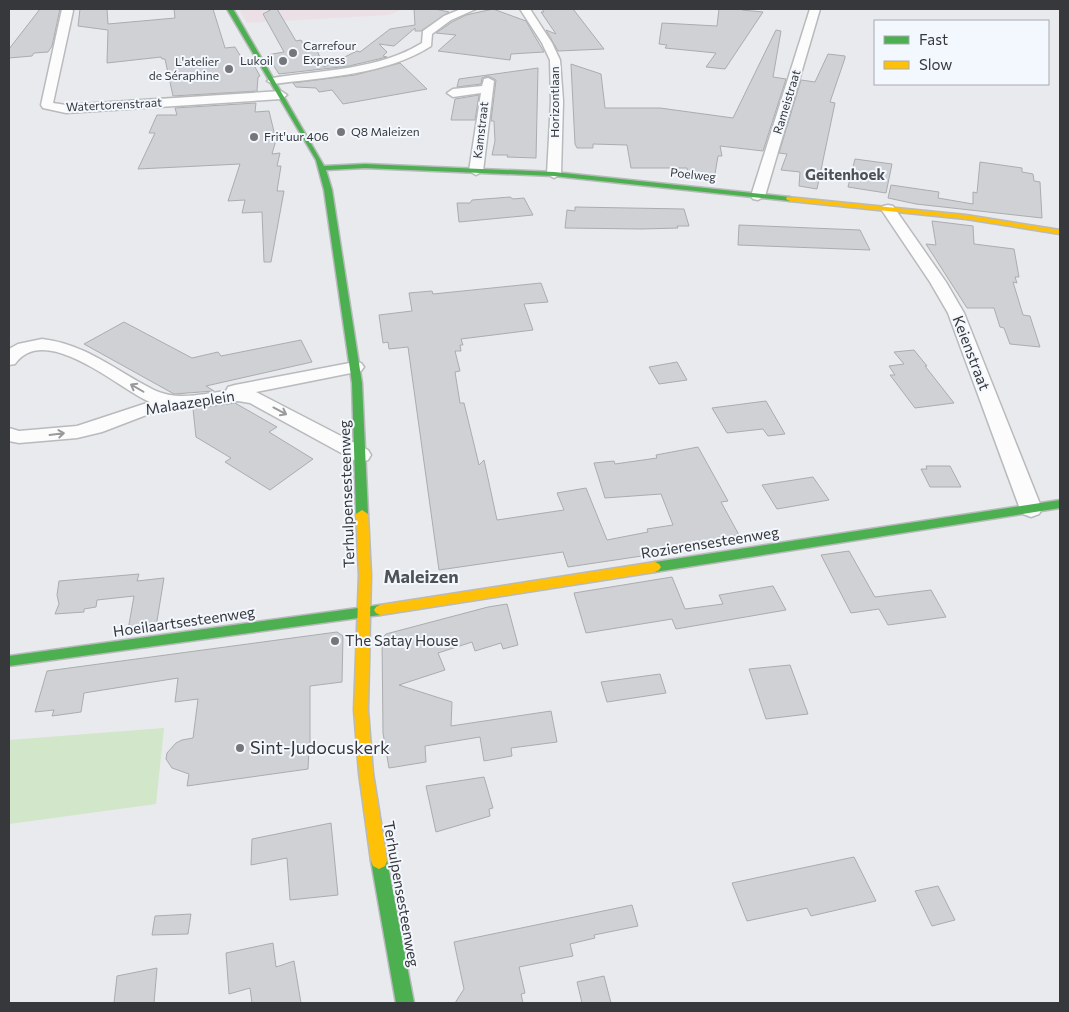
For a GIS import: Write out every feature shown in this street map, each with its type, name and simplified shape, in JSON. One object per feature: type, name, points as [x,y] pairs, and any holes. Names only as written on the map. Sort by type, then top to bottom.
[{"type":"street","name":"Watertorenstraat","points":[[67,9],[47,104],[52,107],[66,109],[280,94]]},
{"type":"street","name":"Terhulpensesteenweg","points":[[230,9],[298,122],[322,168],[328,190],[355,367],[361,455],[364,612],[361,710],[366,773],[376,845],[405,1003]]},
{"type":"street","points":[[273,81],[380,64],[416,52],[427,44],[426,36],[436,25],[454,14],[472,9]]},
{"type":"street","name":"Horizontlaan","points":[[525,9],[547,43],[555,60],[557,101],[554,174]]},
{"type":"street","name":"Rameistraat","points":[[758,196],[815,9]]},
{"type":"street","name":"Kamstraat","points":[[453,93],[486,85],[476,171]]},
{"type":"street","name":"Poelweg","points":[[322,168],[365,166],[554,174],[966,217],[1060,232]]},
{"type":"street","name":"Keienstraat","points":[[888,209],[938,282],[956,313],[1031,509]]},
{"type":"street","name":"Malaazeplein","points":[[9,360],[19,350],[34,345],[48,344],[61,347],[78,354],[147,394],[167,401],[213,395],[355,367]]},
{"type":"street","name":"Malaazeplein","points":[[9,434],[19,437],[76,432],[95,428],[152,407],[238,394],[255,398],[361,455]]},
{"type":"street","name":"Rozierensesteenweg","points":[[364,612],[1060,504]]},
{"type":"street","name":"Hoeilaartsesteenweg","points":[[9,661],[364,612]]},
{"type":"shaded area","points":[[239,9],[402,9],[390,15],[247,23]]},
{"type":"green space","points":[[164,728],[156,804],[9,824],[9,740]]},
{"type":"building","points":[[40,9],[60,9],[52,46],[48,52],[34,53],[32,56],[9,58],[9,49]]},
{"type":"building","points":[[80,9],[107,9],[108,24],[175,18],[174,9],[213,9],[225,48],[235,47],[246,65],[250,58],[260,76],[258,77],[257,91],[173,96],[165,59],[161,57],[107,63],[108,30],[78,26]]},
{"type":"building","points":[[272,9],[277,9],[296,41],[301,40],[306,49],[316,48],[324,67],[357,51],[360,52],[390,29],[415,25],[414,9],[435,9],[449,12],[421,31],[415,31],[415,28],[394,46],[379,44],[387,52],[383,56],[387,57],[349,66],[279,74],[267,55],[284,52],[263,14]]},
{"type":"building","points":[[493,9],[526,21],[544,52],[511,54],[510,60],[438,51],[456,35],[436,33],[466,15]]},
{"type":"building","points":[[542,9],[573,9],[604,49],[558,51],[546,30],[556,34],[541,12],[544,12]]},
{"type":"building","points":[[719,9],[742,9],[763,12],[725,69],[706,67],[716,53],[665,48],[667,45],[659,44],[662,23],[717,26]]},
{"type":"building","points":[[776,30],[781,31],[773,77],[786,79],[763,151],[720,146],[722,156],[718,156],[714,180],[689,176],[687,168],[631,168],[627,145],[593,144],[593,148],[577,148],[575,144],[571,64],[601,74],[605,108],[660,108],[733,118]]},
{"type":"building","points":[[828,54],[845,56],[845,58],[830,102],[835,103],[817,189],[799,186],[800,172],[781,170],[787,154],[779,153],[801,80],[815,82]]},
{"type":"building","points":[[400,63],[427,89],[343,104],[332,90],[319,92],[316,88],[296,87],[293,83],[355,75]]},
{"type":"building","points":[[538,68],[536,158],[492,155],[495,141],[494,121],[491,121],[496,80],[488,76],[482,78],[481,84],[457,87],[459,79]]},
{"type":"building","points":[[479,95],[475,120],[451,120],[455,99]]},
{"type":"building","points":[[256,103],[255,112],[269,111],[276,140],[272,154],[280,153],[277,166],[281,166],[277,191],[284,191],[271,262],[264,262],[262,212],[242,213],[245,200],[228,201],[240,164],[138,169],[155,133],[149,133],[157,115],[177,115],[175,108]]},
{"type":"building","points":[[855,159],[892,164],[886,193],[848,187]]},
{"type":"building","points":[[980,162],[1022,168],[1022,172],[1033,174],[1034,181],[1040,182],[1042,218],[916,204],[888,198],[891,185],[939,192],[938,198],[973,204],[973,192],[977,193]]},
{"type":"building","points":[[510,197],[513,199],[524,198],[533,215],[459,222],[457,203]]},
{"type":"building","points":[[575,207],[684,209],[689,226],[642,229],[565,228],[567,210],[575,211]]},
{"type":"building","points":[[932,221],[973,226],[974,244],[1014,249],[1019,277],[1015,277],[1017,283],[1013,282],[1023,315],[1030,316],[1040,347],[1010,344],[1004,328],[1000,327],[994,308],[967,308],[926,244],[936,245]]},
{"type":"building","points":[[739,225],[860,230],[870,250],[738,245]]},
{"type":"building","points":[[541,283],[548,302],[524,304],[533,330],[461,339],[463,345],[460,345],[461,351],[455,351],[460,371],[455,372],[460,403],[464,403],[479,465],[484,460],[497,520],[564,510],[557,493],[586,488],[607,540],[648,532],[647,529],[673,525],[661,494],[605,498],[594,463],[614,461],[615,464],[657,458],[656,455],[698,447],[728,501],[721,502],[739,535],[660,549],[662,553],[568,567],[563,552],[439,570],[408,347],[389,349],[388,342],[383,343],[379,315],[412,311],[409,293],[432,291],[433,294]]},
{"type":"building","points":[[124,322],[192,358],[218,352],[221,356],[301,340],[312,362],[206,386],[214,391],[174,394],[84,344]]},
{"type":"building","points":[[914,350],[954,403],[915,408],[890,375],[895,375],[889,366],[904,364],[894,352]]},
{"type":"building","points":[[677,362],[687,380],[659,384],[649,367]]},
{"type":"building","points":[[766,401],[785,434],[768,436],[763,429],[727,433],[712,408]]},
{"type":"building","points":[[235,403],[277,427],[269,432],[313,459],[270,490],[225,462],[231,458],[196,437],[193,409]]},
{"type":"building","points":[[926,466],[950,466],[961,487],[930,487],[921,469],[927,469]]},
{"type":"building","points":[[813,477],[829,500],[777,509],[762,485]]},
{"type":"building","points":[[849,551],[875,597],[931,590],[946,617],[888,625],[879,609],[851,613],[821,555]]},
{"type":"building","points":[[139,574],[137,581],[164,578],[156,627],[128,630],[134,596],[97,600],[96,607],[84,609],[84,612],[55,614],[59,604],[57,595],[59,581]]},
{"type":"building","points":[[672,577],[685,609],[723,604],[719,595],[773,586],[786,610],[676,629],[672,619],[586,633],[574,593]]},
{"type":"building","points":[[507,604],[518,645],[503,649],[501,643],[475,651],[472,642],[438,653],[445,670],[399,685],[452,702],[451,726],[551,711],[557,742],[511,748],[512,756],[484,761],[480,737],[425,746],[426,762],[389,768],[383,733],[382,638],[386,634],[488,607]]},
{"type":"building","points":[[337,632],[343,636],[342,682],[310,686],[308,769],[187,786],[189,774],[172,768],[166,759],[167,753],[176,743],[193,738],[198,699],[175,702],[178,678],[84,693],[81,712],[52,716],[54,710],[35,712],[47,671]]},
{"type":"building","points":[[790,665],[808,714],[766,719],[749,669]]},
{"type":"building","points":[[660,674],[666,693],[607,702],[601,682]]},
{"type":"building","points":[[484,777],[493,808],[489,809],[490,816],[436,832],[426,786]]},
{"type":"building","points":[[331,823],[338,895],[290,900],[287,858],[251,865],[252,839]]},
{"type":"building","points":[[854,857],[876,901],[811,916],[807,908],[747,921],[732,883]]},
{"type":"building","points":[[938,886],[955,920],[932,926],[915,891]]},
{"type":"building","points":[[632,905],[638,926],[594,935],[595,938],[570,944],[573,956],[519,967],[525,993],[521,994],[523,1003],[455,1003],[464,989],[454,942]]},
{"type":"building","points":[[191,914],[188,934],[152,935],[155,916]]},
{"type":"building","points":[[273,943],[276,967],[294,961],[301,1003],[252,1003],[250,988],[229,994],[226,953]]},
{"type":"building","points":[[157,968],[154,1003],[114,1003],[117,976]]},
{"type":"building","points":[[604,976],[611,1003],[582,1003],[577,982]]},
{"type":"traffic: fast","points":[[230,9],[319,160],[328,190],[357,383],[362,514]]},
{"type":"traffic: fast","points":[[322,168],[365,166],[554,174],[790,199]]},
{"type":"traffic: fast","points":[[655,567],[1060,504]]},
{"type":"traffic: fast","points":[[9,661],[380,610]]},
{"type":"traffic: fast","points":[[379,861],[405,1003]]},
{"type":"traffic: slow","points":[[790,199],[966,217],[1060,232]]},
{"type":"traffic: slow","points":[[362,514],[365,575],[361,710],[366,773],[379,861]]},
{"type":"traffic: slow","points":[[380,610],[655,567]]},
{"type":"place","name":"Carrefour Express","points":[[293,53]]},
{"type":"place","name":"Lukoil","points":[[283,61]]},
{"type":"place","name":"L'atelier de Séraphine","points":[[229,69]]},
{"type":"place","name":"Q8 Maleizen","points":[[341,132]]},
{"type":"place","name":"Frit'uur 406","points":[[254,137]]},
{"type":"place","name":"The Satay House","points":[[335,641]]},
{"type":"place","name":"Sint-Judocuskerk","points":[[240,748]]},
{"type":"district","name":"Geitenhoek","points":[[845,175]]},
{"type":"district","name":"Maleizen","points":[[421,577]]}]
